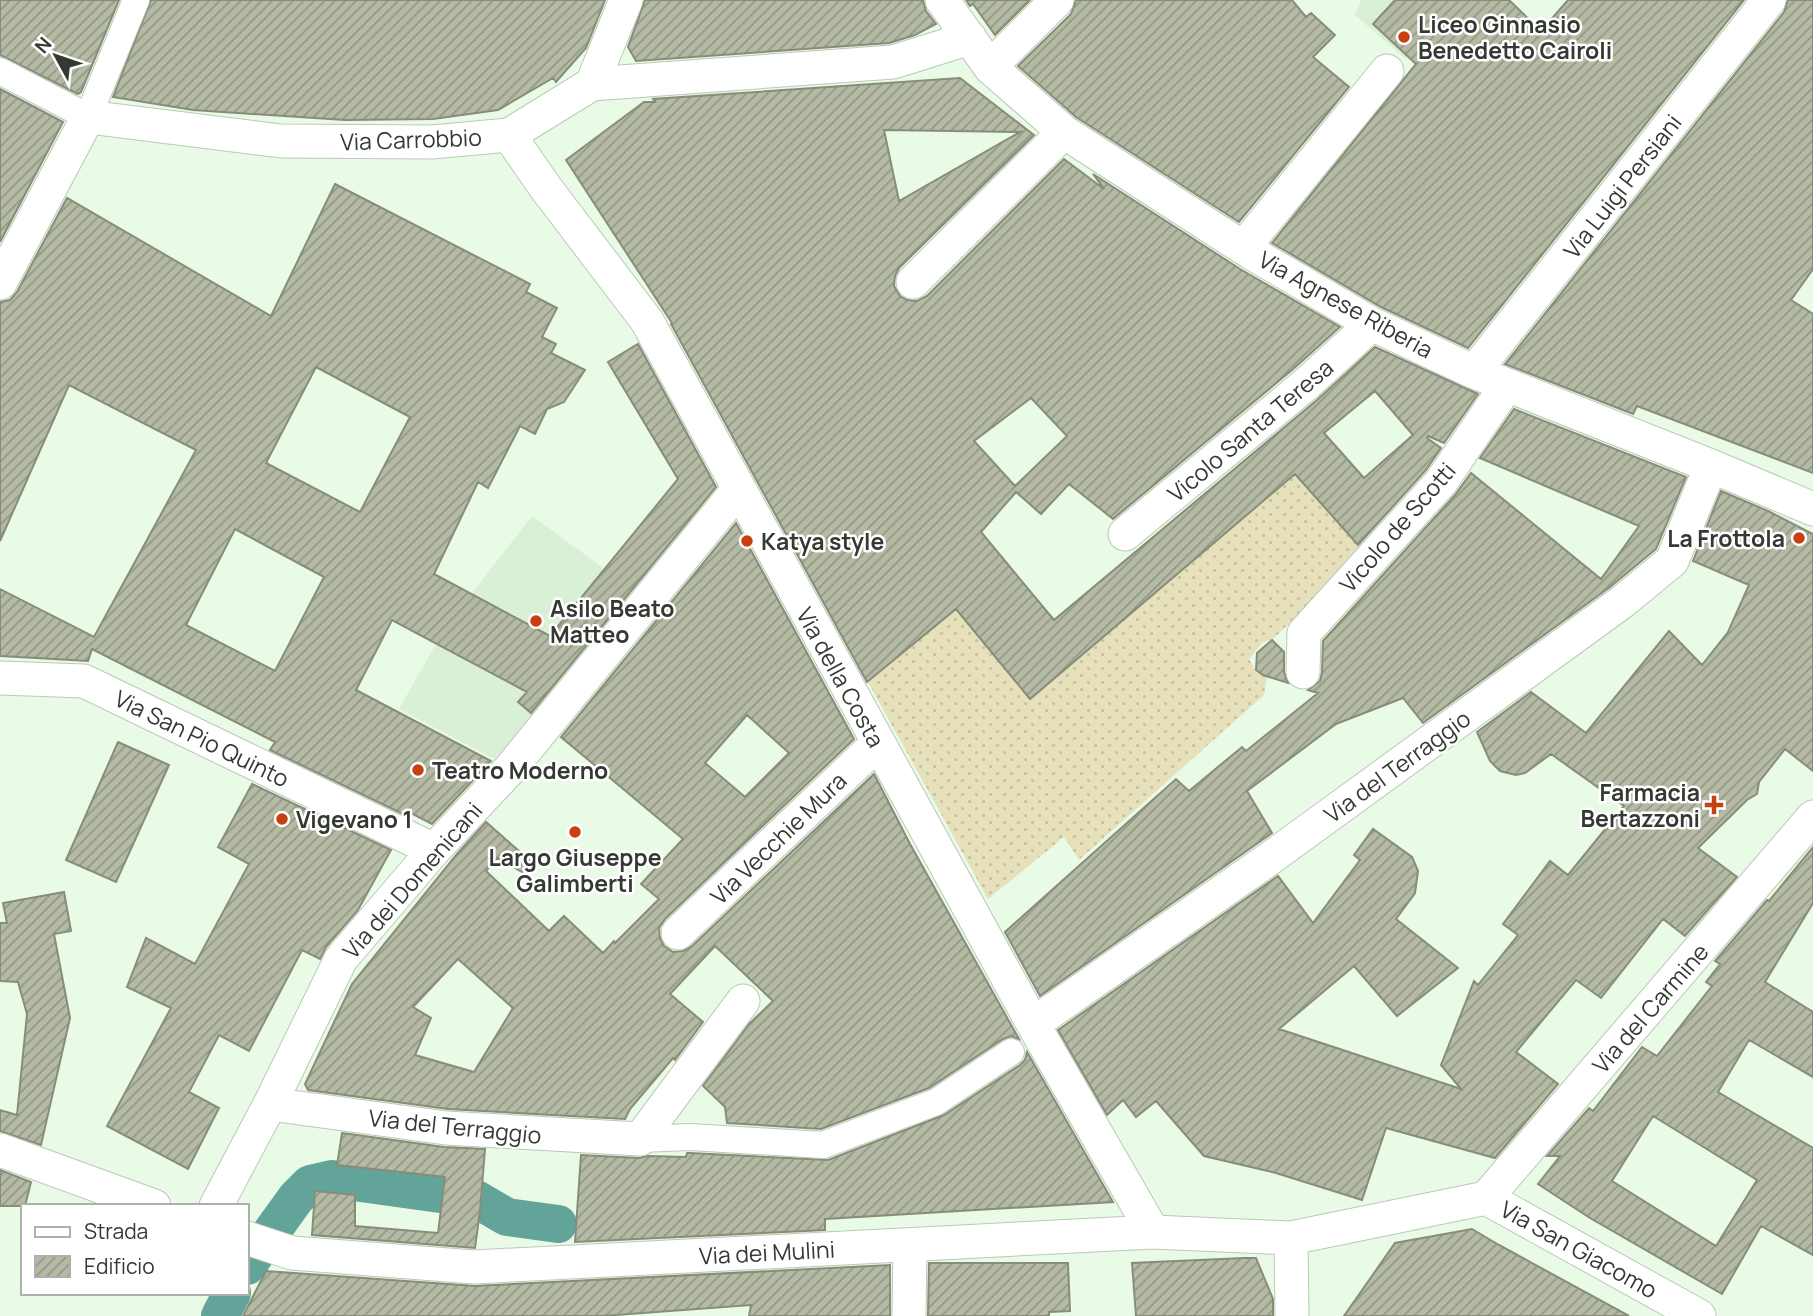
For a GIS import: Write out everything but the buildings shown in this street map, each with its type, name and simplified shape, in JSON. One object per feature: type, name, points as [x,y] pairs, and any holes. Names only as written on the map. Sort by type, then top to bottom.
[{"type":"street","points":[[0,283],[88,117],[136,0]]},
{"type":"street","points":[[592,84],[626,0]]},
{"type":"street","name":"Via Agnese Riberia","points":[[942,0],[990,67],[1064,132],[1244,247],[1372,324],[1474,372],[1813,509]]},
{"type":"street","points":[[990,67],[1057,0]]},
{"type":"street","name":"Via Luigi Persiani","points":[[1474,372],[1769,0]]},
{"type":"street","name":"Via Carrobbio","points":[[88,117],[281,141],[432,142],[509,135],[592,84],[893,62],[970,38]]},
{"type":"street","points":[[0,71],[88,117]]},
{"type":"street","points":[[1244,247],[1387,71]]},
{"type":"street","points":[[913,282],[1064,132]]},
{"type":"street","name":"Via della Costa","points":[[509,135],[647,321],[1033,1024],[1153,1232]]},
{"type":"street","name":"Vicolo Santa Teresa","points":[[1125,534],[1305,385],[1372,324]]},
{"type":"street","name":"Vicolo de Scotti","points":[[1303,672],[1304,633],[1441,482],[1507,385]]},
{"type":"street","name":"Via del Terraggio","points":[[1033,1024],[1269,859],[1622,601],[1672,561],[1711,466]]},
{"type":"street","name":"Via dei Domenicani","points":[[217,1204],[341,959],[435,850],[510,769],[738,490]]},
{"type":"street","name":"Via San Pio Quinto","points":[[0,678],[84,681],[435,850]]},
{"type":"street","name":"Via Vecchie Mura","points":[[677,933],[878,743]]},
{"type":"street","name":"Via del Carmine","points":[[1486,1198],[1810,827]]},
{"type":"street","points":[[640,1139],[743,1001]]},
{"type":"street","name":"Via del Terraggio","points":[[270,1104],[446,1128],[640,1139],[690,1137],[823,1145],[936,1102],[1011,1052]]},
{"type":"street","points":[[0,1150],[148,1204]]},
{"type":"street","name":"Via San Giacomo","points":[[1291,1238],[1486,1198],[1699,1316]]},
{"type":"street","name":"Via dei Mulini","points":[[258,1242],[292,1253],[474,1267],[1153,1232],[1291,1238]]},
{"type":"street","points":[[1291,1238],[1292,1316]]},
{"type":"street","points":[[909,1316],[910,1245]]},
{"type":"shaded area","name":"Liceo Ginnasio Benedetto Cairoli","points":[[1361,0],[1460,0],[1406,59],[1355,15]]},
{"type":"shaded area","points":[[1295,474],[1363,552],[1273,639],[1263,642],[1249,659],[1257,673],[1267,674],[1264,695],[1079,860],[1064,837],[988,899],[868,682],[956,609],[1030,698]]},
{"type":"shaded area","name":"Asilo Beato Matteo","points":[[532,516],[602,567],[639,599],[500,762],[399,709],[436,644]]},
{"type":"waterway","points":[[248,1265],[296,1198],[310,1184],[332,1179],[476,1199],[507,1217],[558,1224]]},
{"type":"waterway","points":[[220,1316],[231,1295]]},
{"type":"place","name":"Liceo Ginnasio Benedetto Cairoli","points":[[1404,37]]},
{"type":"place","name":"La Frottola","points":[[1799,538]]},
{"type":"place","name":"Katya style","points":[[747,541]]},
{"type":"place","name":"Asilo Beato Matteo","points":[[536,621]]},
{"type":"place","name":"Teatro Moderno","points":[[418,770]]},
{"type":"place","name":"Farmacia Bertazzoni","points":[[1714,805]]},
{"type":"place","name":"Vigevano 1","points":[[282,819]]},
{"type":"place","name":"Largo Giuseppe Galimberti","points":[[575,832]]}]
